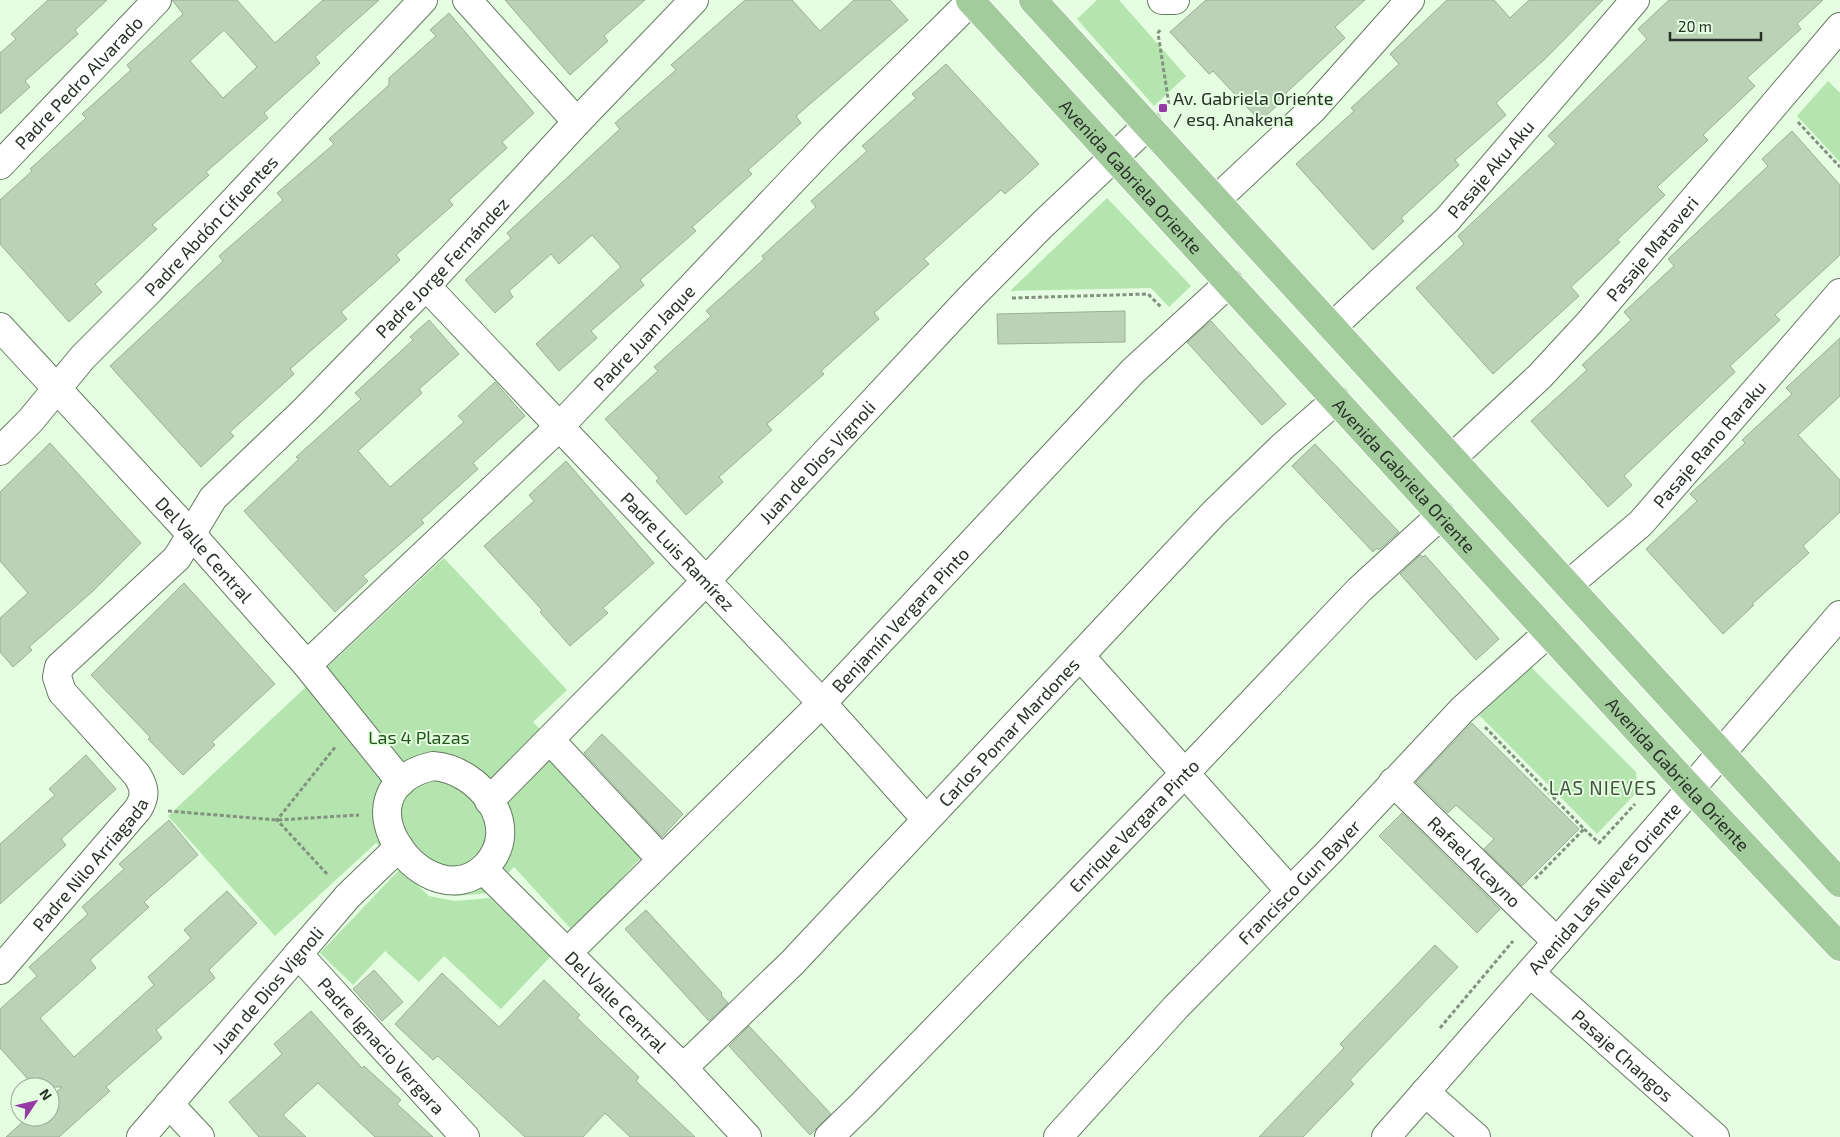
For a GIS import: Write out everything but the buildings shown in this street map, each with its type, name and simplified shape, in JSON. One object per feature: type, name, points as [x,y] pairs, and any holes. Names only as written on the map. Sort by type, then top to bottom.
[{"type":"main road","name":"Avenida Gabriela Oriente","points":[[971,0],[1691,789],[1840,947]]},
{"type":"main road","points":[[1042,3],[1216,200],[1840,883]]},
{"type":"street","name":"Padre Pedro Alvarado","points":[[0,165],[157,0]]},
{"type":"street","name":"Padre Abdón Cifuentes","points":[[0,451],[30,421],[83,357],[150,290],[423,0]]},
{"type":"street","points":[[467,0],[577,122]]},
{"type":"street","name":"Padre Jorge Fernández","points":[[191,534],[213,498],[305,410],[426,286],[577,122],[694,0]]},
{"type":"street","name":"Padre Juan Jaque","points":[[307,665],[559,427],[778,195],[971,0]]},
{"type":"street","points":[[1162,0],[1175,0]]},
{"type":"street","points":[[1216,200],[1313,110],[1410,0]]},
{"type":"street","name":"Pasaje Aku Aku","points":[[1332,327],[1447,220],[1635,0]]},
{"type":"street","name":"Pasaje Mataveri","points":[[1452,458],[1540,376],[1589,323],[1840,27]]},
{"type":"street","name":"Juan de Dios Vignoli","points":[[490,800],[705,582],[969,299],[1148,125]]},
{"type":"street","name":"Benjamín Vergara Pinto","points":[[568,952],[822,703],[1133,371],[1228,283]]},
{"type":"street","name":"Padre Luis Ramírez","points":[[426,286],[705,582],[822,703],[926,819]]},
{"type":"street","name":"Pasaje Rano Raraku","points":[[1568,585],[1641,523],[1840,293]]},
{"type":"street","name":"Del Valle Central","points":[[0,327],[191,534],[307,665],[400,782]]},
{"type":"street","name":"Carlos Pomar Mardones","points":[[683,1068],[792,962],[1214,513],[1282,446],[1336,400]]},
{"type":"street","name":"Enrique Vergara Pinto","points":[[829,1137],[1186,773],[1359,590],[1441,515]]},
{"type":"street","name":"Padre Nilo Arriagada","points":[[0,970],[138,809],[145,795],[142,783],[137,775],[62,692],[57,677],[59,667],[177,558],[191,534]]},
{"type":"street","name":"Avenida Las Nieves Oriente","points":[[1386,1137],[1691,789],[1840,615]]},
{"type":"street","name":"Francisco Gun Bayer","points":[[1058,1137],[1176,1007],[1290,891],[1462,710],[1548,633]]},
{"type":"street","points":[[1080,656],[1290,891]]},
{"type":"street","points":[[550,740],[661,859]]},
{"type":"street","points":[[433,766],[457,770],[469,778],[490,800],[497,814],[500,837],[496,851],[483,869],[472,876],[446,881],[433,878],[421,870],[398,847],[389,829],[386,813],[388,801],[400,782],[421,769],[433,766]]},
{"type":"street","name":"Rafael Alcayno","points":[[1393,782],[1557,942]]},
{"type":"street","name":"Juan de Dios Vignoli","points":[[141,1137],[348,896],[398,847]]},
{"type":"street","name":"Del Valle Central","points":[[483,869],[683,1068],[747,1137]]},
{"type":"street","name":"Padre Ignacio Vergara","points":[[298,954],[465,1137]]},
{"type":"street","name":"Pasaje Changos","points":[[1530,972],[1715,1137]]},
{"type":"street","points":[[1425,1092],[1476,1137]]},
{"type":"street","points":[[169,1104],[200,1137]]},
{"type":"path","points":[[1170,106],[1158,33],[1175,0]]},
{"type":"path","points":[[1778,100],[1840,168]]},
{"type":"path","points":[[969,299],[1148,294],[1180,326]]},
{"type":"path","points":[[277,820],[354,724]]},
{"type":"path","points":[[145,795],[171,812],[277,820],[386,813]]},
{"type":"path","points":[[1584,829],[1599,843],[1642,797]]},
{"type":"path","points":[[277,820],[348,896]]},
{"type":"green space","points":[[1097,0],[1119,0],[1186,76],[1154,106],[1077,19]]},
{"type":"green space","points":[[1828,81],[1840,93],[1840,162],[1797,116]]},
{"type":"green space","points":[[1107,198],[1191,286],[1169,307],[1151,288],[1010,291]]},
{"type":"green space","name":"Las 4 Plazas","points":[[444,558],[567,690],[533,722],[651,847],[572,930],[514,867],[488,893],[455,896],[432,892],[376,843],[275,936],[168,816]]},
{"type":"green space","points":[[1530,666],[1636,772],[1638,791],[1597,834],[1477,713]]},
{"type":"green space","points":[[400,869],[429,896],[455,901],[490,898],[551,956],[501,1009],[444,956],[419,982],[385,951],[353,985],[320,953]]},
{"type":"place","name":"Av. Gabriela Oriente / esq. Anakena","points":[[1163,108]]},
{"type":"district","name":"LAS NIEVES","points":[[1603,787]]}]
